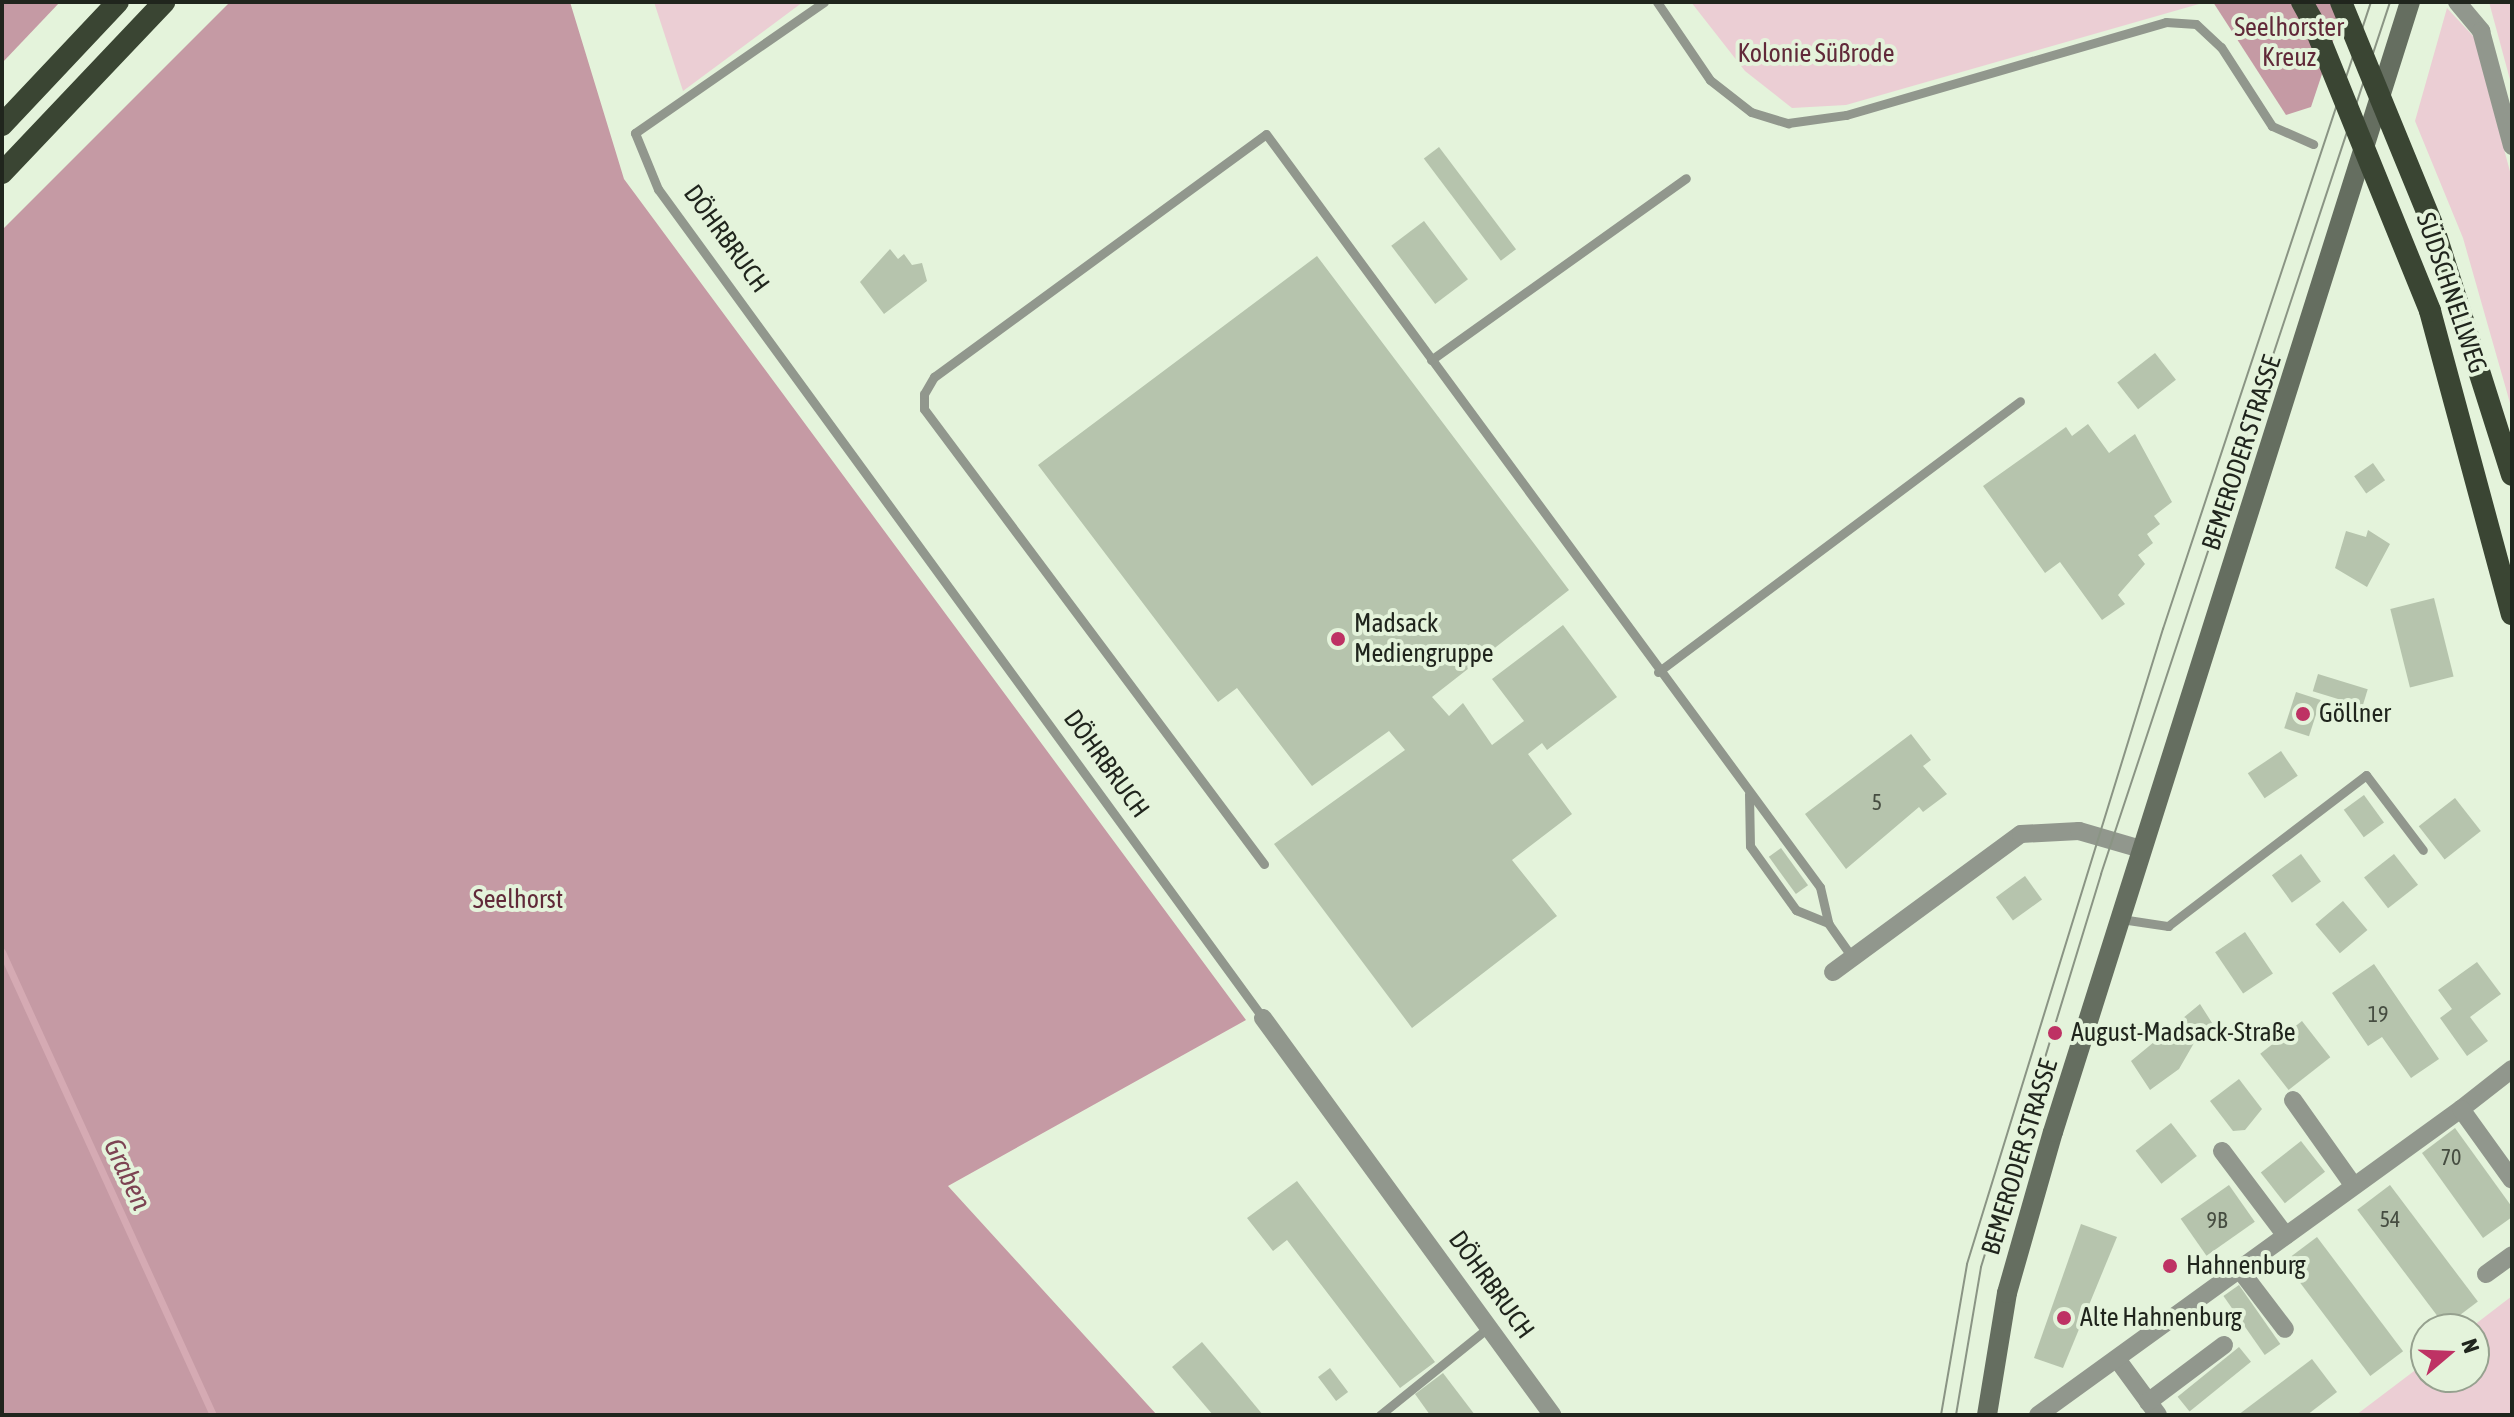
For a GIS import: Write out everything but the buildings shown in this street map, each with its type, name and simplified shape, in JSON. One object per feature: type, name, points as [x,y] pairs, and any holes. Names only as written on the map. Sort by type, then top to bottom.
[{"type":"highway","points":[[2,125],[118,2]]},
{"type":"highway","name":"SÜDSCHNELLWEG","points":[[2341,2],[2433,226],[2512,475]]},
{"type":"highway","points":[[2,173],[161,7]]},
{"type":"highway","name":"SÜDSCHNELLWEG","points":[[2307,11],[2430,311],[2470,438],[2512,614]]},
{"type":"main road","name":"BEMERODER STRASSE","points":[[1987,1415],[2007,1293],[2141,849],[2410,2]]},
{"type":"street","points":[[2457,2],[2481,31],[2512,146]]},
{"type":"street","points":[[1833,972],[2021,834],[2079,831],[2141,849]]},
{"type":"street","name":"DÖHRBRUCH","points":[[1263,1018],[1552,1415]]},
{"type":"street","points":[[2038,1415],[2512,1069]]},
{"type":"street","points":[[2293,1100],[2354,1186]]},
{"type":"street","points":[[2461,1109],[2512,1180]]},
{"type":"street","points":[[2222,1151],[2286,1236]]},
{"type":"street","points":[[2486,1274],[2512,1255]]},
{"type":"street","points":[[2240,1270],[2285,1329]]},
{"type":"street","points":[[2117,1359],[2153,1408],[2224,1345]]},
{"type":"lane","name":"DÖHRBRUCH","points":[[824,2],[635,133],[658,189],[1263,1018]]},
{"type":"lane","points":[[1657,2],[1710,80],[1751,112],[1788,123],[1846,115],[2166,22],[2196,24],[2221,47],[2272,126],[2313,144]]},
{"type":"lane","points":[[1264,864],[924,409],[924,394],[934,377],[1266,134],[1658,672],[1820,887],[1828,923],[1852,957]]},
{"type":"lane","points":[[1431,360],[1686,178]]},
{"type":"lane","points":[[1658,672],[2020,401]]},
{"type":"lane","points":[[2121,919],[2168,926],[2366,775],[2423,850]]},
{"type":"lane","points":[[1749,794],[1750,846],[1796,910],[1828,923]]},
{"type":"lane","points":[[1380,1415],[1489,1327]]},
{"type":"green space","points":[[2,2],[60,2],[2,63]]},
{"type":"green space","name":"Seelhorst","points":[[230,2],[570,2],[624,179],[1246,1020],[948,1186],[1157,1415],[2,1415],[2,230]]},
{"type":"green space","points":[[654,2],[803,2],[683,91]]},
{"type":"green space","name":"Kolonie Süßrode","points":[[1691,2],[2206,2],[1846,105],[1792,108],[1745,71]]},
{"type":"green space","name":"Seelhorster Kreuz","points":[[2213,2],[2346,2],[2311,107],[2286,115]]},
{"type":"green space","points":[[2489,2],[2512,2],[2512,87]]},
{"type":"green space","points":[[2447,8],[2474,37],[2512,179],[2512,410],[2463,238],[2415,121]]},
{"type":"green space","points":[[2512,1296],[2512,1415],[2356,1415],[2410,1374],[2410,1393],[2490,1393],[2490,1313]]},
{"type":"waterway","name":"Graben","points":[[2,952],[213,1415]]},
{"type":"tram line","points":[[1941,1415],[1967,1264],[2163,629],[2371,2]]},
{"type":"tram line","points":[[1956,1415],[1981,1267],[2101,874],[2390,2]]},
{"type":"place","name":"Madsack Mediengruppe","points":[[1338,639]]},
{"type":"place","name":"Göllner","points":[[2303,714]]},
{"type":"place","name":"August-Madsack-Straße","points":[[2055,1033]]},
{"type":"place","name":"Hahnenburg","points":[[2170,1266]]},
{"type":"place","name":"Alte Hahnenburg","points":[[2064,1318]]}]
